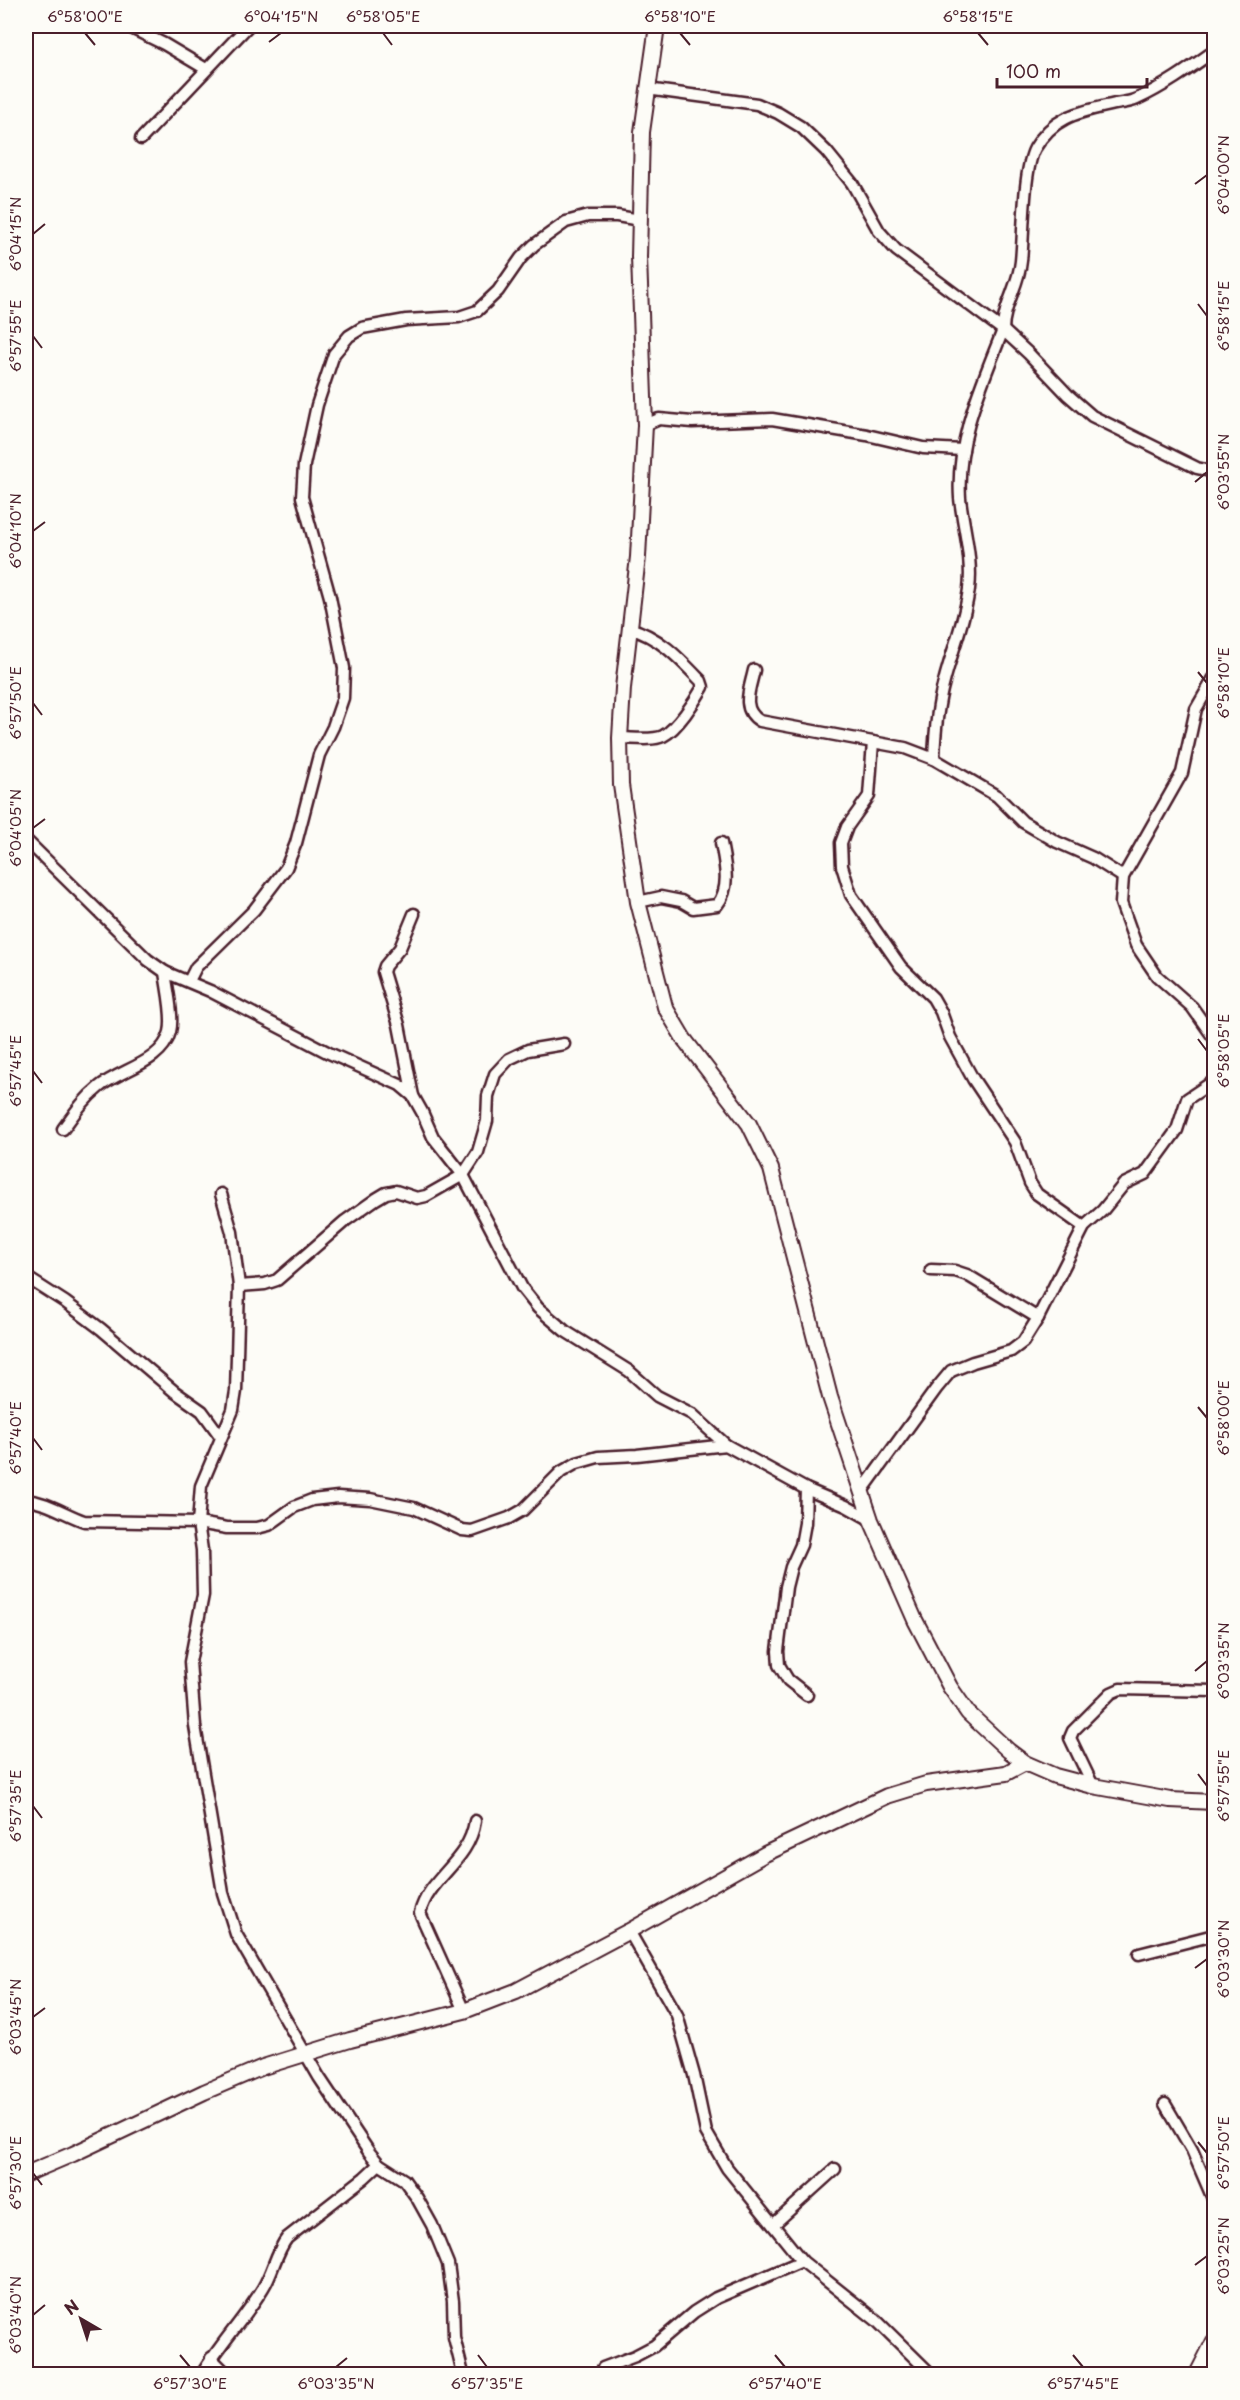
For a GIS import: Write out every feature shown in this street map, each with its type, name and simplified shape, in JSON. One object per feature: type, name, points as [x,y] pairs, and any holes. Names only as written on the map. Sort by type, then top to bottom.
[{"type":"main road","points":[[657,26],[642,132],[640,220],[645,425],[638,557],[629,628],[620,738],[621,785],[638,902],[665,1007],[684,1039],[749,1124],[771,1169],[830,1397],[871,1521],[915,1620],[950,1687],[968,1713],[986,1732],[1025,1763],[1055,1776],[1093,1786],[1170,1800],[1215,1802]]},
{"type":"main road","points":[[26,2174],[263,2067],[306,2053],[464,2011],[516,1990],[629,1931],[765,1854],[887,1796],[926,1784],[1006,1773],[1025,1763]]},
{"type":"main road","points":[[1197,2374],[1215,2341]]},
{"type":"street","points":[[127,26],[164,44],[206,69]]},
{"type":"street","points":[[141,139],[248,26]]},
{"type":"street","points":[[934,759],[936,713],[944,679],[962,628],[970,587],[960,496],[965,432],[1003,330],[1004,314],[1020,271],[1027,185],[1034,150],[1048,129],[1061,119],[1083,111],[1135,100],[1215,51]]},
{"type":"street","points":[[647,89],[757,104],[801,127],[826,151],[852,183],[879,231],[896,250],[1003,330],[1092,416],[1197,468],[1215,472]]},
{"type":"street","points":[[189,981],[196,967],[254,910],[286,868],[297,843],[319,755],[333,727],[343,698],[344,668],[332,607],[302,497],[304,465],[317,405],[334,354],[350,336],[362,328],[406,320],[459,316],[477,311],[498,291],[521,258],[534,245],[566,222],[588,216],[617,216],[640,220]]},
{"type":"street","points":[[645,425],[659,419],[692,422],[772,419],[867,435],[923,448],[963,450]]},
{"type":"street","points":[[620,738],[663,736],[672,729],[703,687],[701,681],[665,646],[649,634],[629,628]]},
{"type":"street","points":[[754,670],[747,707],[751,716],[760,721],[905,748],[934,759],[997,796],[1023,822],[1057,842],[1093,858],[1124,877]]},
{"type":"street","points":[[1215,678],[1196,709],[1182,773],[1124,877],[1121,903],[1136,945],[1157,976],[1192,1007],[1215,1038]]},
{"type":"street","points":[[873,742],[869,796],[847,827],[841,843],[842,866],[851,895],[901,967],[933,998],[950,1037],[973,1079],[1015,1142],[1030,1183],[1037,1194],[1084,1227]]},
{"type":"street","points":[[26,840],[148,960],[165,972],[189,981],[329,1053],[400,1085],[412,1096],[434,1137],[463,1175],[522,1288],[538,1308],[564,1332],[629,1371],[657,1396],[692,1414],[726,1444],[871,1521]]},
{"type":"street","points":[[638,902],[662,897],[681,901],[693,908],[717,905],[724,896],[726,882],[726,866],[721,843]]},
{"type":"street","points":[[412,1096],[399,1025],[383,972],[385,966],[400,948],[414,914]]},
{"type":"street","points":[[63,1129],[84,1101],[101,1085],[145,1061],[155,1054],[168,1039],[171,1029],[165,972]]},
{"type":"street","points":[[239,1286],[277,1280],[345,1221],[386,1193],[396,1191],[417,1198],[426,1196],[463,1175],[478,1152],[487,1121],[488,1096],[495,1074],[509,1059],[528,1050],[564,1044]]},
{"type":"street","points":[[862,1491],[951,1371],[1011,1351],[1023,1342],[1038,1318],[1084,1227],[1103,1210],[1124,1184],[1145,1174],[1177,1130],[1187,1099],[1215,1081]]},
{"type":"street","points":[[221,1194],[232,1232],[239,1286],[236,1391],[233,1410],[201,1485],[198,1523],[202,1550],[203,1595],[190,1662],[195,1726],[223,1893],[236,1934],[253,1966],[363,2144],[379,2164],[404,2180],[432,2225],[448,2265],[453,2301],[454,2337],[463,2374]]},
{"type":"street","points":[[931,1270],[955,1271],[967,1275],[1038,1318]]},
{"type":"street","points":[[26,1277],[101,1329],[175,1392],[202,1411],[221,1437]]},
{"type":"street","points":[[26,1500],[52,1506],[69,1516],[84,1521],[198,1523],[227,1528],[257,1528],[269,1525],[294,1507],[312,1500],[338,1497],[370,1499],[414,1508],[462,1530],[472,1531],[509,1518],[523,1509],[561,1472],[577,1462],[598,1457],[637,1455],[726,1444]]},
{"type":"street","points":[[807,1489],[805,1523],[801,1545],[791,1567],[786,1587],[778,1651],[779,1665],[788,1680],[807,1695]]},
{"type":"street","points":[[1093,1786],[1070,1738],[1073,1731],[1111,1693],[1120,1689],[1215,1690]]},
{"type":"street","points":[[464,2011],[420,1913],[423,1901],[465,1851],[473,1836],[475,1821]]},
{"type":"street","points":[[629,1931],[677,2015],[694,2074],[706,2132],[727,2168],[802,2261],[876,2320],[931,2374]]},
{"type":"street","points":[[1139,1954],[1215,1935]]},
{"type":"street","points":[[1165,2104],[1192,2150],[1215,2201]]},
{"type":"street","points":[[202,2374],[211,2358],[264,2287],[282,2244],[287,2238],[379,2164]]},
{"type":"street","points":[[773,2225],[835,2169]]},
{"type":"street","points":[[603,2368],[654,2346],[694,2312],[716,2298],[802,2261]]},
{"type":"street","points":[[211,2358],[227,2374]]}]
